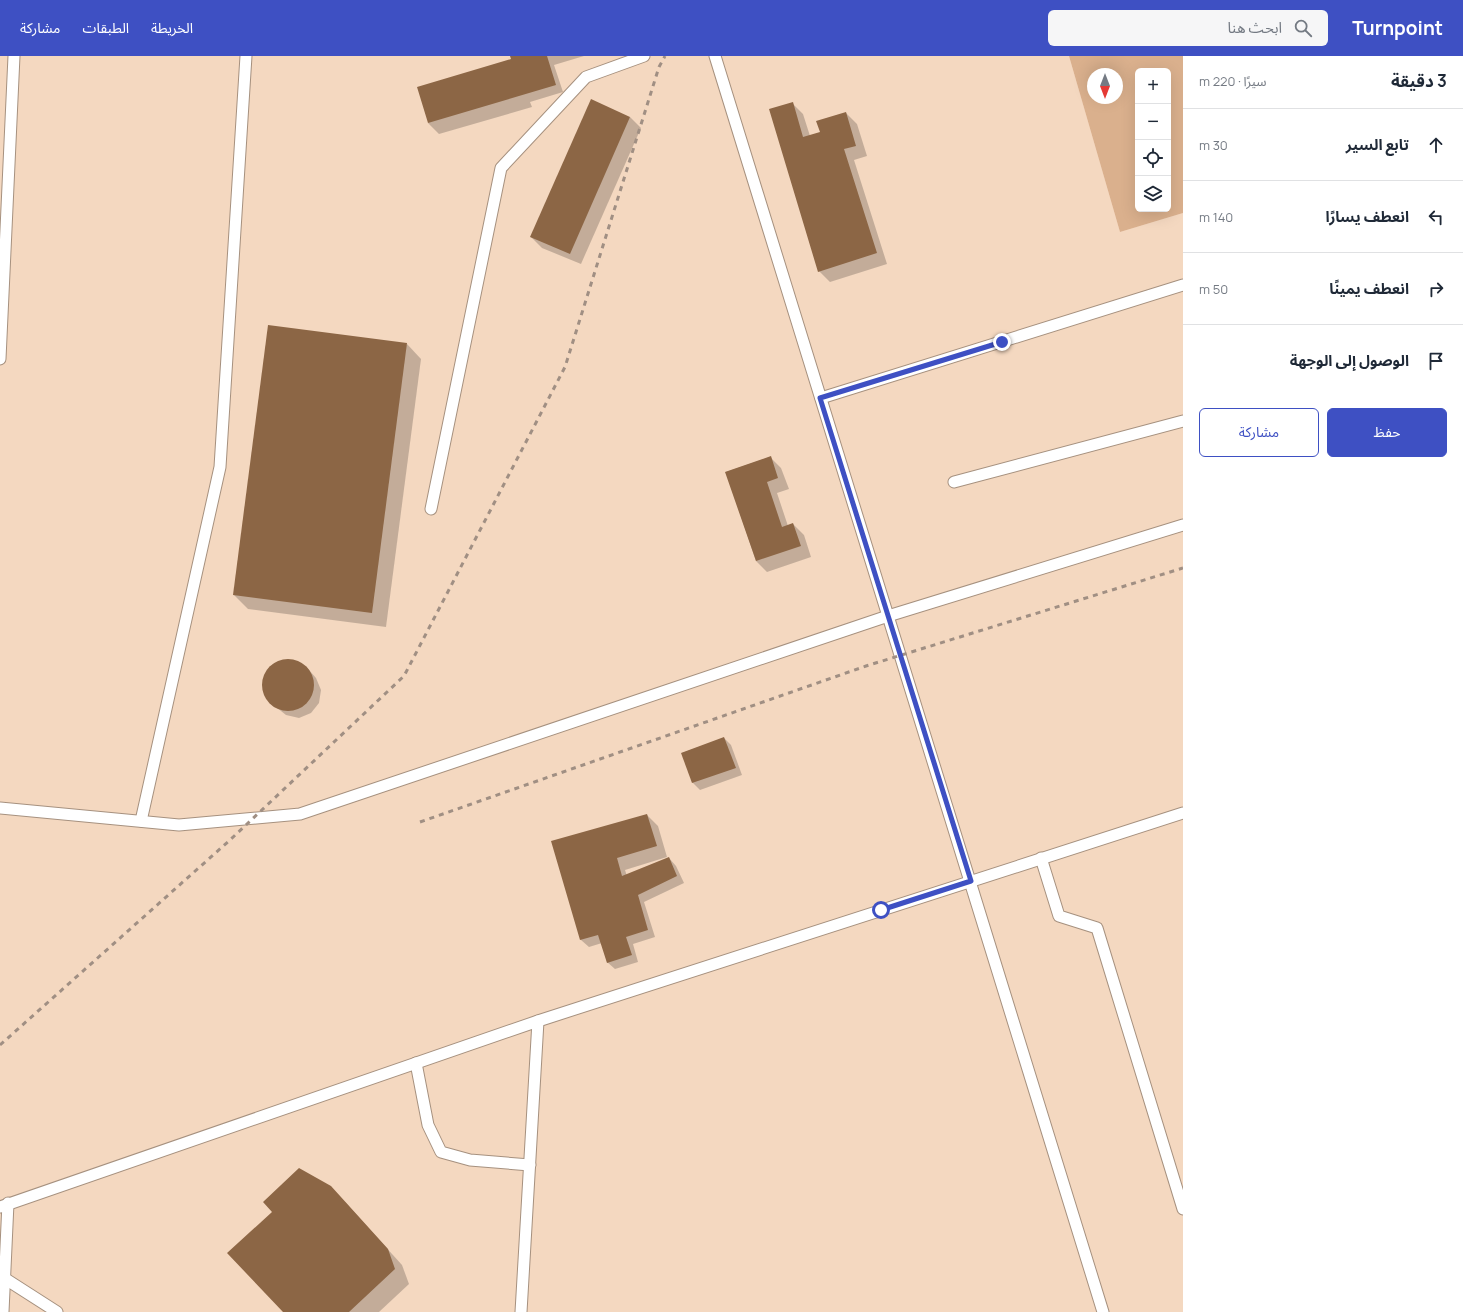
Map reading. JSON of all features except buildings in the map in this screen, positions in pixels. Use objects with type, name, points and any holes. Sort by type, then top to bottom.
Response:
[{"type":"lane","points":[[0,359],[14,56]]},
{"type":"lane","points":[[141,821],[220,467],[246,56]]},
{"type":"lane","points":[[432,509],[501,168],[586,77],[644,56]]},
{"type":"lane","points":[[715,56],[1103,1312]]},
{"type":"lane","points":[[820,398],[1183,285]]},
{"type":"lane","points":[[954,482],[1183,421]]},
{"type":"lane","points":[[0,808],[179,825],[300,814],[888,616],[1183,525]]},
{"type":"lane","points":[[3,1312],[4,1205],[538,1021],[1183,813]]},
{"type":"lane","points":[[1041,858],[1059,916],[1097,928],[1183,1210]]},
{"type":"lane","points":[[522,1312],[538,1021]]},
{"type":"lane","points":[[416,1063],[428,1125],[441,1152],[470,1160],[530,1165]]},
{"type":"lane","points":[[4,1278],[57,1312]]},
{"type":"shaded area","points":[[0,56],[1069,56],[1120,232],[1183,213],[1183,1312],[0,1312]]},
{"type":"shaded area","points":[[1069,56],[1183,56],[1183,213],[1120,232]]},
{"type":"railway","points":[[0,1045],[230,840],[404,676],[565,367],[659,67],[665,56]]},
{"type":"railway","points":[[420,822],[866,666],[1183,568]]},
{"type":"route","points":[[881,910],[971,881],[820,398],[1002,342]]}]
